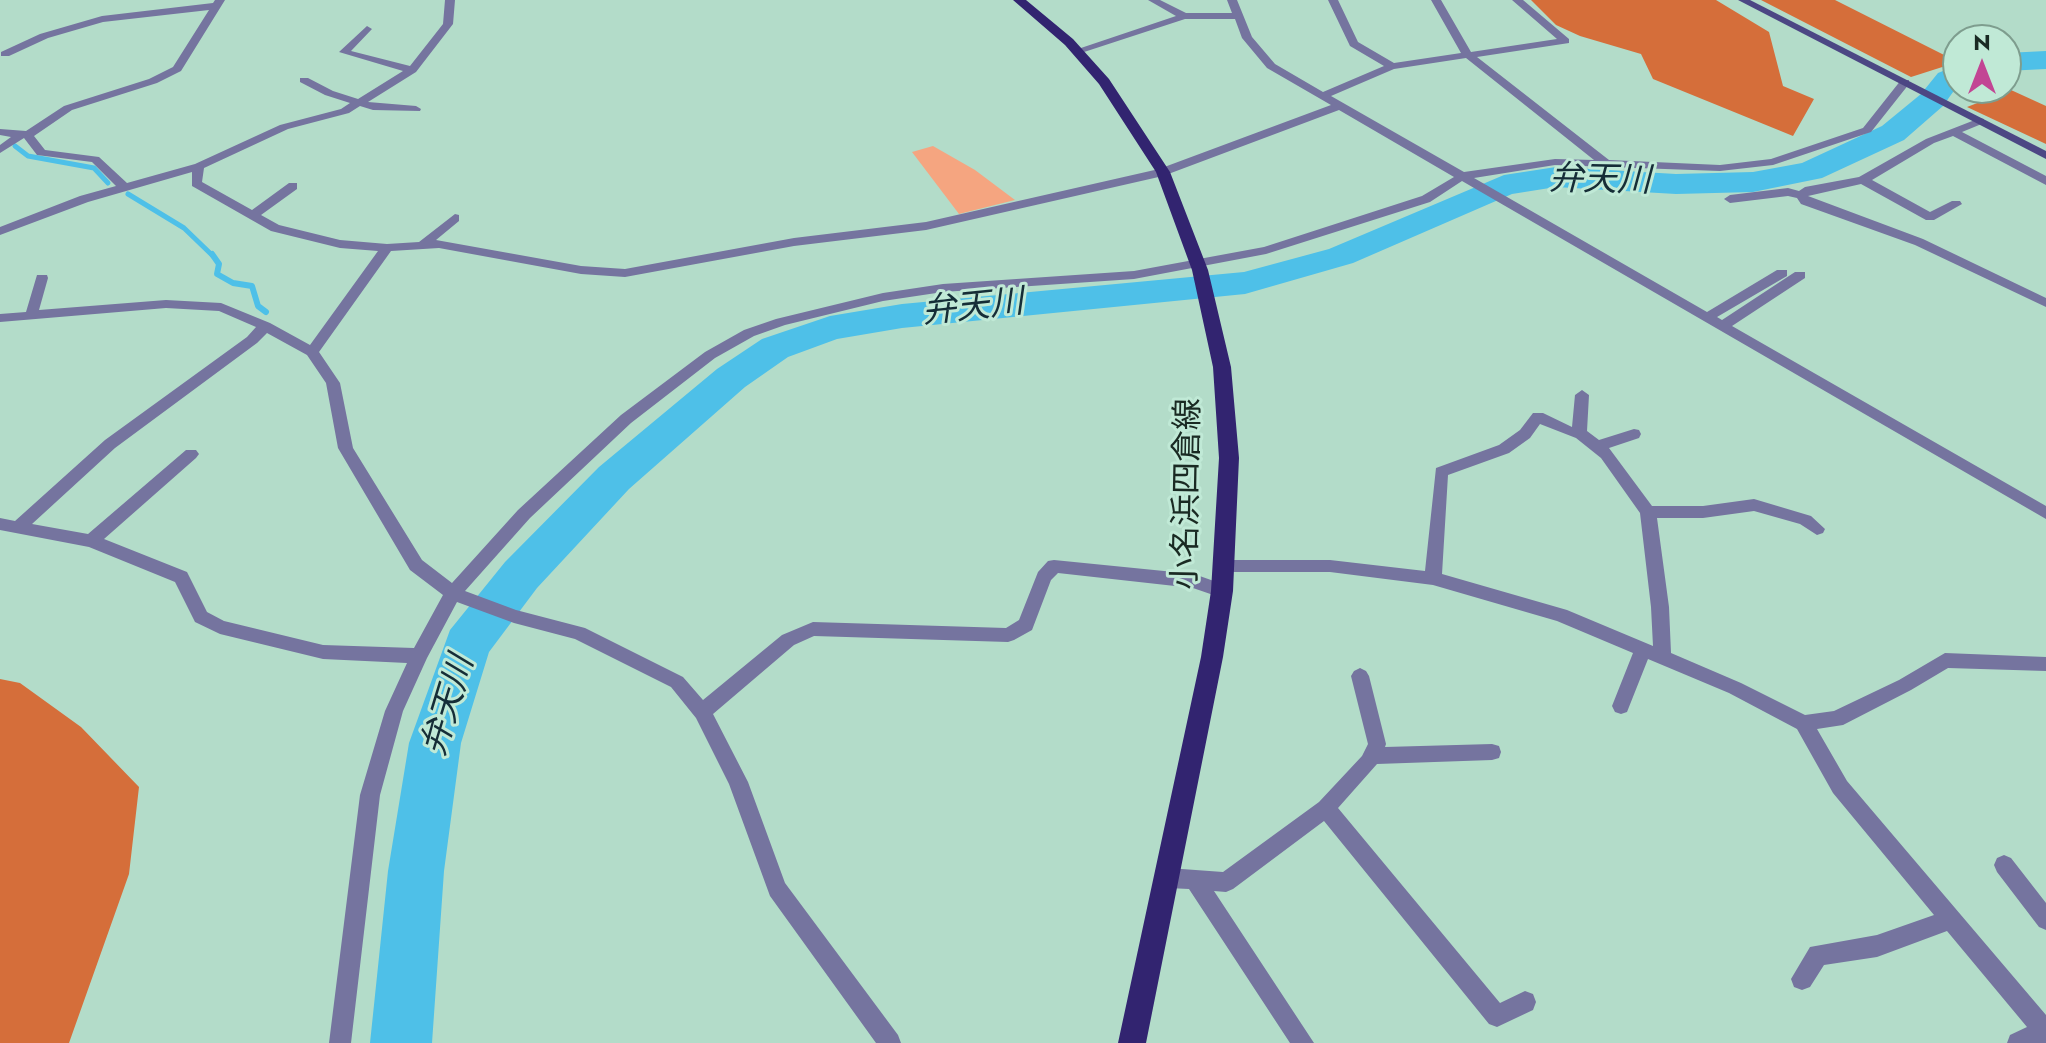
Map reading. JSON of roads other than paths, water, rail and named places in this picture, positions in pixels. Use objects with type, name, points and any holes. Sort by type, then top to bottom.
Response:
[{"type":"main road","name":"小名浜四倉線","points":[[1019,0],[1077,51],[1104,82],[1163,172],[1199,267],[1222,367],[1229,458],[1222,591],[1168,878],[1132,1043]]},
{"type":"main road","points":[[1743,0],[2046,156]]},
{"type":"street","points":[[0,231],[124,187],[199,166],[259,137],[345,111],[412,70],[448,24],[450,0]]},
{"type":"street","points":[[1153,0],[1184,16]]},
{"type":"street","points":[[1232,0],[1247,38],[1271,66],[2046,513]]},
{"type":"street","points":[[1333,0],[1354,44],[1392,66]]},
{"type":"street","points":[[1436,0],[1467,54],[1606,164]]},
{"type":"street","points":[[1325,95],[1392,66],[1565,41],[1517,0]]},
{"type":"street","points":[[5,54],[81,24],[186,5],[218,3]]},
{"type":"street","points":[[0,150],[68,108],[153,81],[177,69],[218,3]]},
{"type":"street","points":[[1077,51],[1184,16],[1237,16]]},
{"type":"street","points":[[367,29],[344,52],[412,70]]},
{"type":"street","points":[[304,80],[329,93],[361,100],[373,107],[416,109]]},
{"type":"street","points":[[340,1043],[370,795],[394,711],[419,656],[453,593],[524,514],[626,419],[710,355],[749,333],[835,307],[883,297],[943,288],[1134,275],[1199,267],[1361,222],[1426,199],[1463,176],[1555,162],[1720,168],[1787,158],[1867,130],[1905,82]]},
{"type":"street","points":[[199,166],[196,183],[275,228],[340,244],[387,248],[439,244],[581,270],[625,273],[794,242],[926,226],[1163,172],[1341,105]]},
{"type":"street","points":[[1802,196],[1805,191],[1863,180],[1952,131],[1980,121]]},
{"type":"street","points":[[1952,131],[2046,181]]},
{"type":"street","points":[[0,132],[25,134],[41,153],[95,159],[124,187]]},
{"type":"street","points":[[1863,180],[1930,217],[1956,204]]},
{"type":"street","points":[[253,215],[293,186]]},
{"type":"street","points":[[1730,199],[1788,192],[1802,196],[1805,201],[1919,242],[2046,303]]},
{"type":"street","points":[[423,245],[455,218]]},
{"type":"street","points":[[312,352],[387,248]]},
{"type":"street","points":[[1708,317],[1782,273]]},
{"type":"street","points":[[1723,325],[1800,275]]},
{"type":"street","points":[[32,313],[42,278]]},
{"type":"street","points":[[0,318],[166,304],[221,307],[265,326],[312,352],[333,383],[346,448],[416,565],[453,593],[514,616],[579,633],[677,682],[702,712],[738,782],[777,889],[890,1043]]},
{"type":"street","points":[[18,527],[110,444],[252,340],[265,326]]},
{"type":"street","points":[[1579,433],[1582,395]]},
{"type":"street","points":[[1433,578],[1441,472],[1504,449],[1525,434],[1538,417],[1572,433],[1579,433],[1598,446],[1639,496],[1648,512],[1660,607],[1662,657]]},
{"type":"street","points":[[1598,446],[1634,434]]},
{"type":"street","points":[[91,541],[191,454]]},
{"type":"street","points":[[1648,512],[1703,512],[1754,505],[1805,520],[1817,529]]},
{"type":"street","points":[[0,524],[91,541],[181,577],[201,617],[220,627],[323,652],[419,656]]},
{"type":"street","points":[[702,712],[788,640],[813,629],[1008,635],[1026,625],[1044,577],[1054,566],[1194,581],[1222,591]]},
{"type":"street","points":[[1225,566],[1330,566],[1433,578],[1561,615],[1662,657],[1804,723],[1836,719],[1905,685],[1945,660],[2046,664]]},
{"type":"street","points":[[1621,706],[1643,649]]},
{"type":"street","points":[[1168,878],[1226,882],[1326,808],[1371,756],[1377,744],[1360,676]]},
{"type":"street","points":[[1804,723],[1840,787],[2045,1031],[2018,1043]]},
{"type":"street","points":[[1371,756],[1492,752]]},
{"type":"street","points":[[1326,808],[1497,1016],[1525,1002]]},
{"type":"street","points":[[2004,865],[2046,920]]},
{"type":"street","points":[[1195,881],[1303,1043]]},
{"type":"street","points":[[1802,979],[1818,955],[1877,946],[1951,919]]},
{"type":"waterway","name":"弁天川","points":[[2022,61],[2046,60]]},
{"type":"waterway","name":"弁天川","points":[[401,1043],[416,871],[435,743],[467,644],[521,575],[614,478],[731,378],[775,348],[830,328],[902,316],[1245,283],[1341,256],[1504,185],[1556,177],[1676,184],[1753,182],[1811,171],[1893,133],[1932,100],[1942,87]]},
{"type":"waterway","points":[[15,146],[28,156],[94,168],[108,183]]},
{"type":"waterway","points":[[128,194],[184,228],[213,256]]},
{"type":"waterway","points":[[212,254],[219,264],[217,274],[233,283],[252,286],[258,306],[266,312]]}]
